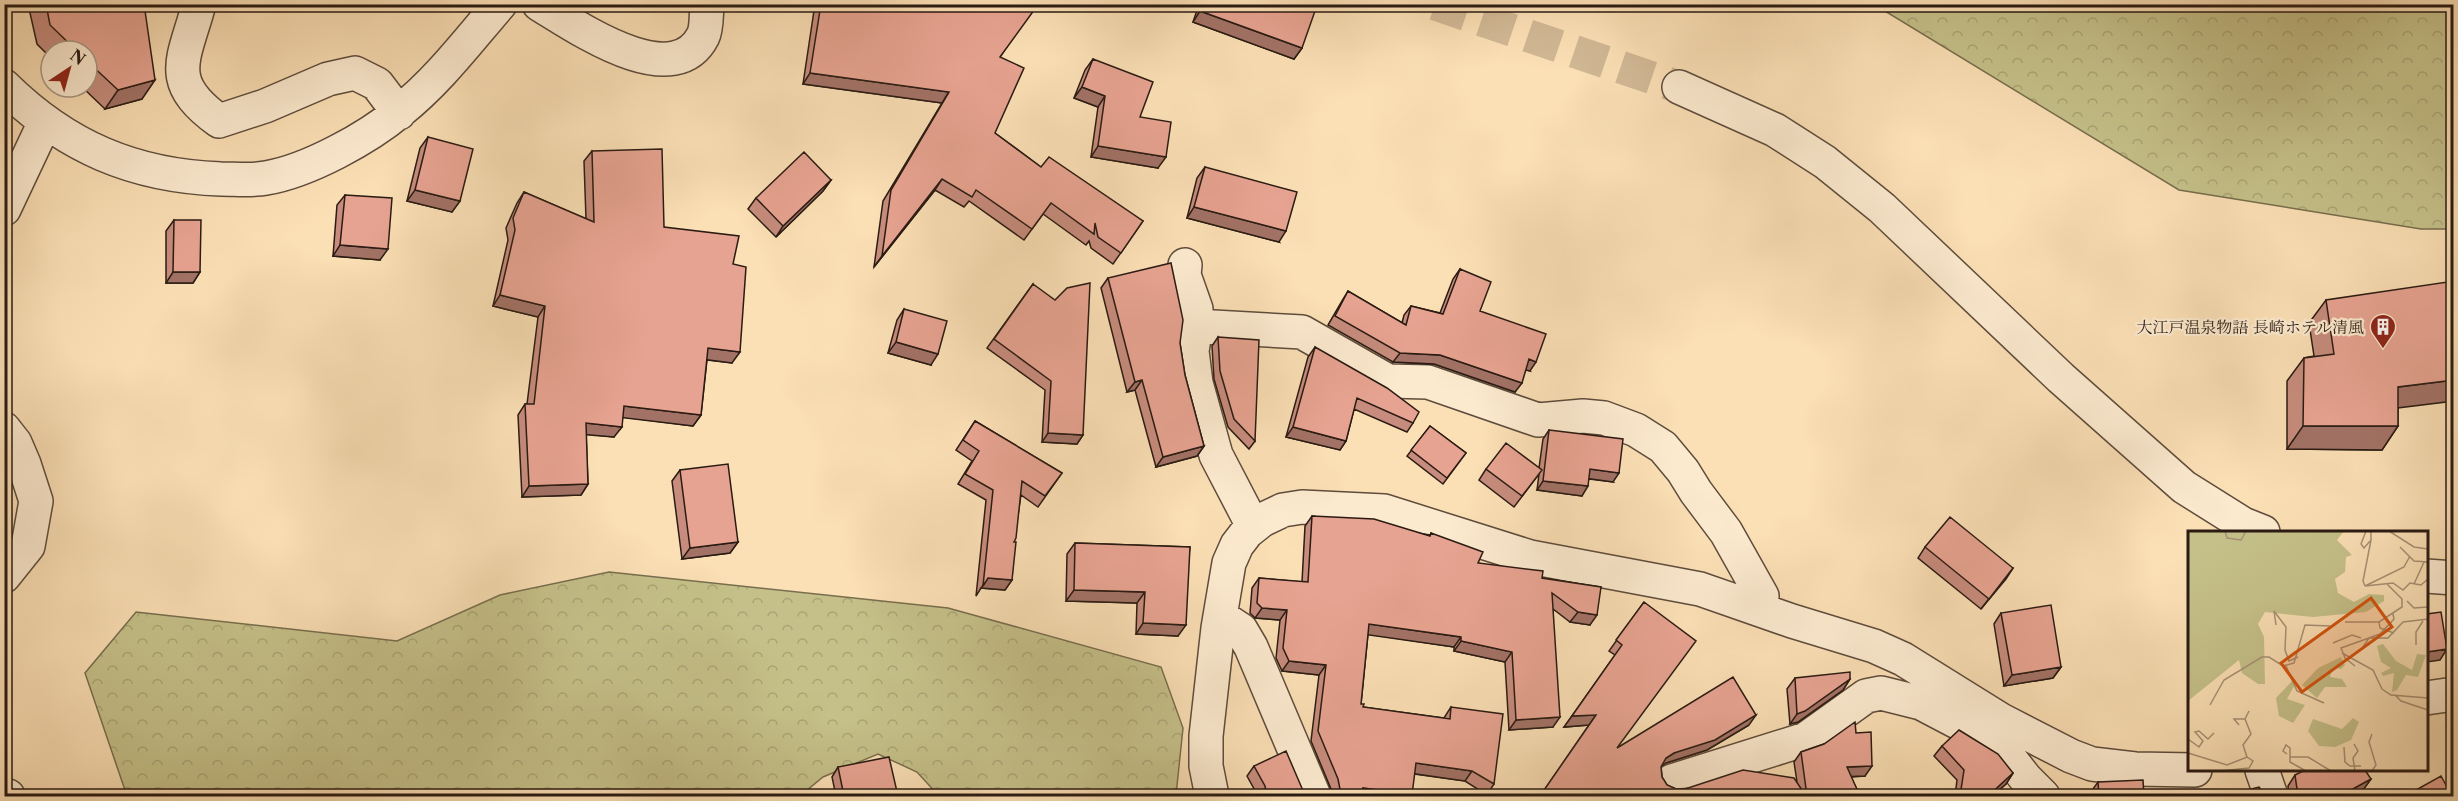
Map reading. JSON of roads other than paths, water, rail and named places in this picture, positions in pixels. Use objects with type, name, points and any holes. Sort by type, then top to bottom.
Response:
[{"type":"street","points":[[199,4],[181,67],[192,96],[204,110],[219,121],[265,106],[328,79],[355,73],[377,84],[399,112]]},
{"type":"street","points":[[4,86],[45,122],[97,152],[129,165],[194,178],[241,180],[267,178],[310,164],[365,135],[399,112],[435,79],[500,4]]},
{"type":"street","points":[[539,4],[624,51],[639,56],[663,59],[680,57],[695,47],[704,35],[707,4]]},
{"type":"street","points":[[1678,87],[1775,130],[1825,162],[1882,208],[2061,378],[2184,488],[2243,524],[2260,531]]},
{"type":"street","points":[[4,209],[45,122]]},
{"type":"street","points":[[1185,265],[1184,275],[1196,309],[1192,351],[1196,383],[1216,455],[1253,526]]},
{"type":"street","points":[[1196,326],[1302,332],[1388,381],[1428,382],[1538,420],[1583,416],[1604,418],[1636,430],[1663,447],[1726,532],[1762,596],[1759,609]]},
{"type":"street","points":[[4,429],[15,443],[36,501],[28,546],[4,576]]},
{"type":"street","points":[[1212,796],[1206,766],[1206,736],[1220,616],[1229,563],[1238,545],[1253,526],[1283,510],[1302,507],[1384,511],[1530,557],[1700,589],[1874,646],[1903,659],[1966,700],[2071,756],[2092,764],[2135,770],[2188,770]]},
{"type":"street","points":[[2428,576],[2454,578]]},
{"type":"street","points":[[1220,616],[1241,630],[1251,647],[1314,796]]},
{"type":"street","points":[[1685,777],[1806,739],[1866,696],[1881,693],[1921,703],[1982,735],[2004,751],[2043,796]]},
{"type":"street","points":[[2428,698],[2454,694]]},
{"type":"street","points":[[2262,771],[2271,796]]},
{"type":"tunnel","points":[[1435,4],[1679,87]]},
{"type":"place","name":"大江戸温泉物語 長崎ホテル清風","points":[[2383,350]]}]
